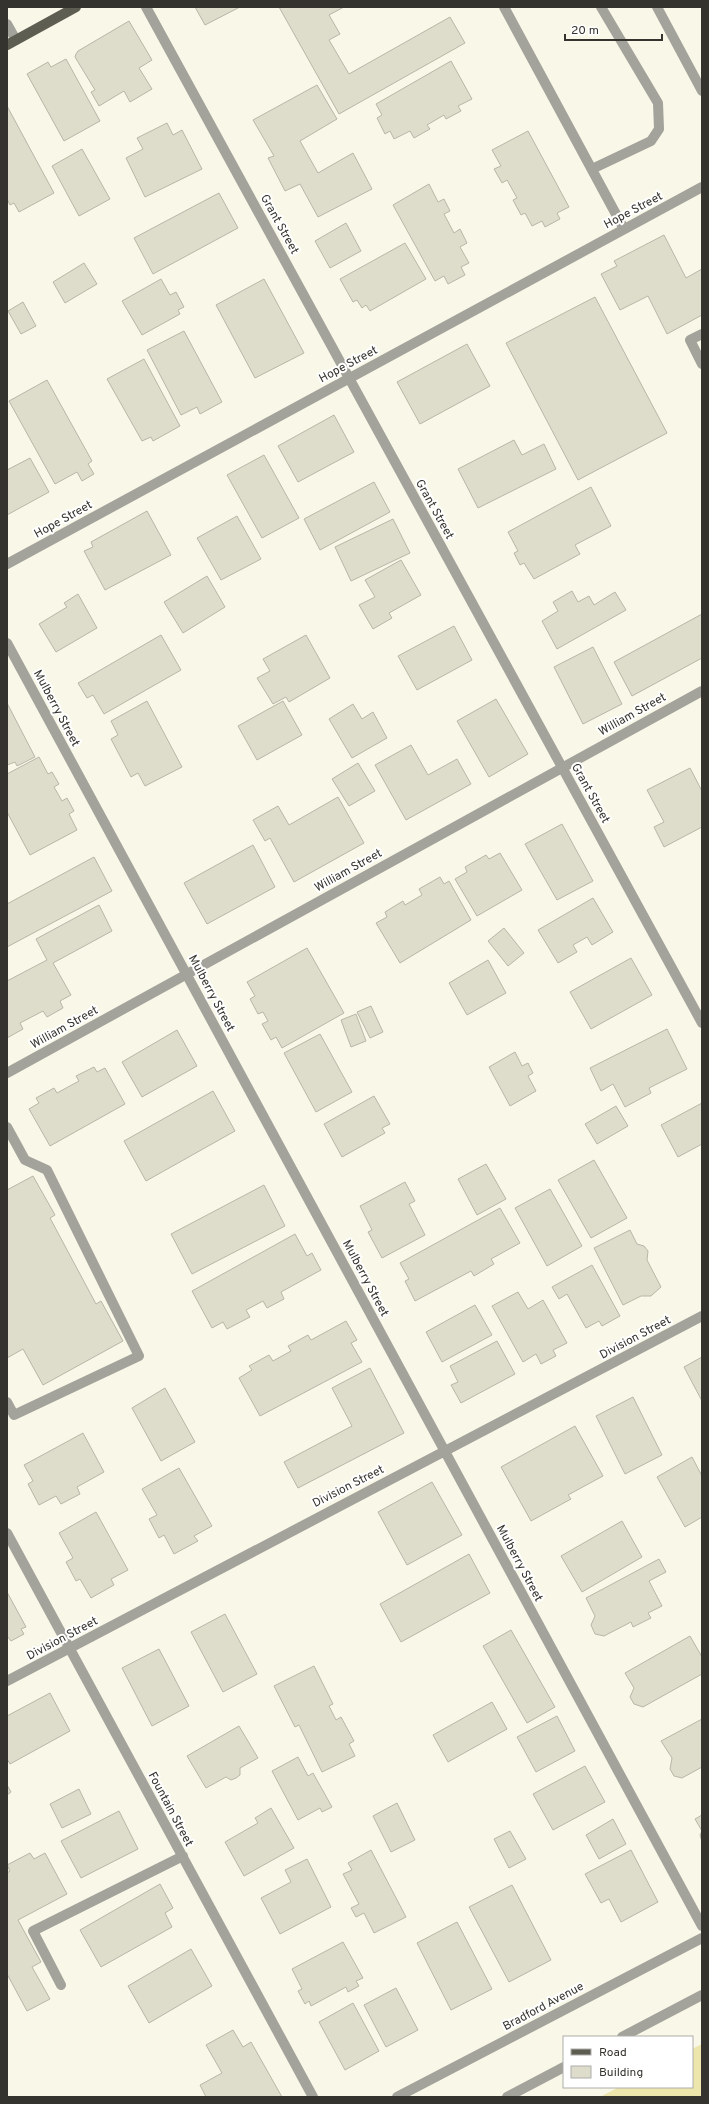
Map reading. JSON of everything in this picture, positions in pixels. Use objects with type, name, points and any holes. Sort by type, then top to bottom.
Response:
[{"type":"main road","points":[[11,42],[76,7]]},
{"type":"street","name":"Grant Street","points":[[146,7],[702,1023]]},
{"type":"street","points":[[504,7],[624,229]]},
{"type":"street","points":[[592,169],[651,141],[659,129],[658,103],[602,7]]},
{"type":"street","points":[[656,7],[702,91]]},
{"type":"street","points":[[7,24],[11,42]]},
{"type":"street","name":"Hope Street","points":[[7,564],[702,187]]},
{"type":"street","points":[[702,334],[690,340],[702,364]]},
{"type":"street","name":"Mulberry Street","points":[[7,643],[702,1926]]},
{"type":"street","name":"William Street","points":[[7,1073],[702,691]]},
{"type":"street","points":[[7,1127],[25,1160],[47,1170],[139,1356],[14,1414],[7,1402]]},
{"type":"street","name":"Division Street","points":[[7,1681],[702,1316]]},
{"type":"street","name":"Fountain Street","points":[[7,1533],[313,2097]]},
{"type":"street","points":[[61,1985],[33,1931],[182,1856]]},
{"type":"street","name":"Bradford Avenue","points":[[397,2097],[702,1938]]},
{"type":"street","points":[[624,2036],[702,1995]]},
{"type":"street","points":[[507,2097],[563,2068]]},
{"type":"shaded area","points":[[702,2044],[702,2097],[600,2097],[617,2088],[693,2088],[693,2048]]},
{"type":"building","points":[[195,7],[240,7],[205,25]]},
{"type":"building","points":[[279,7],[344,7],[329,15],[340,34],[329,40],[349,74],[450,17],[465,43],[339,114]]},
{"type":"building","points":[[129,21],[152,60],[139,68],[152,89],[130,102],[124,91],[99,106],[91,92],[95,90],[75,57],[76,54],[78,51]]},
{"type":"building","points":[[66,59],[100,121],[64,141],[27,74],[48,62],[51,67]]},
{"type":"building","points":[[451,61],[472,99],[458,106],[461,111],[446,119],[444,115],[427,125],[430,129],[414,138],[410,131],[394,139],[390,131],[385,134],[377,118],[382,115],[376,104]]},
{"type":"building","points":[[317,85],[337,119],[300,141],[318,173],[353,153],[372,189],[318,217],[300,184],[285,191],[268,158],[274,156],[253,120]]},
{"type":"building","points":[[7,106],[54,193],[19,212],[14,203],[10,205],[7,199]]},
{"type":"building","points":[[167,123],[173,135],[182,130],[202,169],[145,197],[126,158],[143,149],[137,138]]},
{"type":"building","points":[[528,131],[569,207],[557,213],[560,219],[545,227],[542,221],[532,226],[525,213],[521,215],[513,200],[517,198],[507,180],[502,183],[494,169],[501,166],[492,150]]},
{"type":"building","points":[[82,149],[110,199],[79,216],[52,166]]},
{"type":"building","points":[[429,184],[438,202],[444,199],[450,211],[444,214],[454,233],[460,229],[467,243],[460,247],[469,263],[461,267],[465,275],[448,284],[444,276],[435,281],[393,205]]},
{"type":"building","points":[[219,193],[238,228],[153,274],[134,238]]},
{"type":"building","points":[[346,223],[361,251],[330,268],[315,241]]},
{"type":"building","points":[[664,235],[686,278],[702,269],[702,315],[667,334],[648,296],[620,310],[601,274],[617,266],[614,261]]},
{"type":"building","points":[[405,243],[426,279],[370,311],[366,305],[362,308],[357,300],[353,302],[340,279]]},
{"type":"building","points":[[84,263],[97,284],[65,303],[53,282]]},
{"type":"building","points":[[161,279],[170,295],[176,292],[184,307],[178,310],[180,314],[142,335],[122,301]]},
{"type":"building","points":[[264,279],[304,353],[255,378],[216,305]]},
{"type":"building","points":[[595,297],[667,433],[578,480],[506,343]]},
{"type":"building","points":[[23,302],[36,326],[21,334],[8,311]]},
{"type":"building","points":[[184,331],[222,402],[200,414],[197,407],[181,415],[147,350]]},
{"type":"building","points":[[467,344],[490,386],[420,424],[397,382]]},
{"type":"building","points":[[144,359],[180,426],[153,441],[151,437],[142,441],[107,379]]},
{"type":"building","points":[[47,380],[92,461],[88,464],[94,474],[82,481],[77,472],[55,484],[9,401]]},
{"type":"building","points":[[334,415],[354,452],[298,482],[278,446]]},
{"type":"building","points":[[514,440],[522,455],[544,444],[556,469],[478,508],[458,469]]},
{"type":"building","points":[[264,455],[299,518],[262,538],[227,475]]},
{"type":"building","points":[[30,458],[49,492],[7,515],[7,470]]},
{"type":"building","points":[[374,482],[390,512],[320,550],[304,519]]},
{"type":"building","points":[[591,487],[611,526],[575,545],[580,554],[534,579],[524,563],[520,565],[514,553],[518,551],[508,532]]},
{"type":"building","points":[[147,511],[171,555],[105,590],[84,551],[93,547],[91,542]]},
{"type":"building","points":[[237,516],[261,559],[221,580],[197,538]]},
{"type":"building","points":[[393,519],[410,553],[351,581],[335,547]]},
{"type":"building","points":[[401,560],[421,595],[389,613],[392,618],[373,629],[359,605],[375,597],[365,580]]},
{"type":"building","points":[[207,576],[225,607],[183,633],[164,602]]},
{"type":"building","points":[[572,591],[578,602],[589,596],[594,605],[615,592],[626,610],[557,649],[542,621],[558,611],[553,602]]},
{"type":"building","points":[[78,594],[97,628],[56,652],[39,624],[67,607],[64,603]]},
{"type":"building","points":[[702,614],[702,658],[632,696],[614,662]]},
{"type":"building","points":[[454,626],[472,660],[417,690],[398,656]]},
{"type":"building","points":[[161,635],[181,670],[104,714],[93,695],[87,698],[78,683]]},
{"type":"building","points":[[306,635],[330,678],[289,702],[286,697],[273,704],[257,678],[270,671],[263,659]]},
{"type":"building","points":[[593,647],[622,704],[583,724],[554,667]]},
{"type":"building","points":[[496,699],[528,754],[489,777],[457,721]]},
{"type":"building","points":[[147,701],[182,767],[145,786],[138,773],[131,777],[111,739],[118,735],[111,721]]},
{"type":"building","points":[[283,701],[302,735],[257,760],[238,726]]},
{"type":"building","points":[[7,703],[35,757],[17,766],[15,762],[7,765]]},
{"type":"building","points":[[353,704],[362,719],[373,712],[387,738],[352,758],[329,719]]},
{"type":"building","points":[[411,745],[428,775],[457,759],[471,784],[406,820],[375,765]]},
{"type":"building","points":[[39,757],[48,774],[52,772],[59,784],[54,787],[62,801],[67,798],[74,811],[69,814],[77,830],[30,855],[7,812],[7,774]]},
{"type":"building","points":[[358,763],[375,791],[349,806],[332,779]]},
{"type":"building","points":[[690,768],[702,791],[702,827],[664,847],[654,827],[664,822],[647,790]]},
{"type":"building","points":[[338,797],[364,843],[294,882],[270,838],[265,841],[253,820],[278,806],[289,825]]},
{"type":"building","points":[[562,824],[593,881],[557,900],[525,844]]},
{"type":"building","points":[[253,845],[275,887],[207,924],[184,883]]},
{"type":"building","points":[[500,853],[522,890],[477,916],[455,879],[467,872],[465,867],[486,855],[489,859]]},
{"type":"building","points":[[94,857],[112,891],[7,947],[7,904]]},
{"type":"building","points":[[440,877],[444,884],[449,881],[471,920],[400,963],[376,923],[387,917],[385,912],[403,901],[405,905],[422,895],[419,889]]},
{"type":"building","points":[[593,898],[613,932],[592,945],[587,937],[573,945],[577,952],[558,963],[538,930]]},
{"type":"building","points":[[99,905],[112,931],[53,963],[71,995],[60,1001],[63,1008],[47,1017],[43,1011],[20,1023],[23,1029],[7,1038],[7,981],[47,960],[36,939]]},
{"type":"building","points":[[504,928],[524,953],[508,966],[488,941]]},
{"type":"building","points":[[307,948],[344,1013],[282,1048],[276,1037],[271,1040],[262,1024],[268,1021],[263,1012],[258,1014],[250,999],[255,996],[247,982]]},
{"type":"building","points":[[631,958],[652,995],[591,1029],[570,992]]},
{"type":"building","points":[[488,960],[506,993],[467,1015],[449,983]]},
{"type":"building","points":[[371,1006],[383,1032],[370,1038],[357,1012]]},
{"type":"building","points":[[356,1014],[366,1041],[351,1047],[341,1020]]},
{"type":"building","points":[[667,1029],[687,1069],[649,1088],[651,1093],[625,1107],[613,1084],[601,1091],[590,1068]]},
{"type":"building","points":[[177,1030],[197,1066],[142,1097],[122,1062]]},
{"type":"building","points":[[320,1034],[352,1092],[316,1112],[284,1053]]},
{"type":"building","points":[[515,1052],[522,1066],[528,1063],[533,1073],[528,1076],[536,1091],[510,1106],[489,1067]]},
{"type":"building","points":[[94,1067],[97,1072],[105,1068],[125,1104],[50,1146],[29,1109],[39,1103],[36,1098],[54,1088],[57,1093],[79,1081],[76,1076]]},
{"type":"building","points":[[213,1091],[235,1131],[146,1181],[124,1141]]},
{"type":"building","points":[[374,1096],[390,1124],[382,1128],[385,1133],[342,1157],[324,1124]]},
{"type":"building","points":[[702,1103],[702,1144],[678,1157],[661,1125]]},
{"type":"building","points":[[616,1106],[628,1126],[597,1144],[585,1124]]},
{"type":"building","points":[[594,1160],[627,1218],[591,1238],[558,1180]]},
{"type":"building","points":[[486,1164],[506,1199],[477,1215],[458,1179]]},
{"type":"building","points":[[33,1176],[55,1215],[50,1218],[96,1304],[101,1301],[123,1341],[43,1385],[23,1349],[7,1358],[7,1190]]},
{"type":"building","points":[[405,1182],[415,1201],[409,1204],[425,1235],[382,1258],[368,1232],[372,1230],[360,1206]]},
{"type":"building","points":[[264,1185],[285,1226],[192,1274],[171,1234]]},
{"type":"building","points":[[550,1189],[582,1246],[547,1266],[515,1208]]},
{"type":"building","points":[[500,1208],[520,1243],[491,1259],[494,1264],[474,1276],[471,1271],[415,1301],[405,1281],[409,1279],[400,1263]]},
{"type":"building","points":[[630,1230],[637,1244],[644,1246],[648,1251],[647,1260],[661,1287],[651,1296],[641,1296],[623,1305],[594,1248]]},
{"type":"building","points":[[295,1234],[307,1256],[312,1253],[321,1270],[281,1292],[284,1299],[267,1308],[263,1301],[246,1310],[250,1317],[227,1329],[223,1322],[212,1328],[192,1291]]},
{"type":"building","points":[[592,1265],[620,1316],[602,1326],[599,1321],[586,1328],[567,1294],[559,1299],[552,1287]]},
{"type":"building","points":[[518,1292],[528,1309],[543,1300],[567,1343],[553,1350],[556,1356],[541,1364],[536,1354],[523,1362],[492,1306]]},
{"type":"building","points":[[475,1305],[492,1335],[442,1362],[426,1332]]},
{"type":"building","points":[[346,1321],[357,1340],[351,1343],[362,1362],[260,1416],[239,1378],[252,1370],[249,1366],[269,1355],[273,1361],[291,1351],[288,1346],[308,1335],[311,1340]]},
{"type":"building","points":[[497,1341],[515,1374],[461,1403],[451,1385],[458,1382],[450,1366]]},
{"type":"building","points":[[702,1357],[702,1401],[684,1367]]},
{"type":"building","points":[[370,1368],[404,1433],[298,1488],[284,1462],[352,1426],[332,1388]]},
{"type":"building","points":[[165,1388],[195,1442],[161,1461],[132,1408]]},
{"type":"building","points":[[633,1397],[662,1455],[625,1474],[596,1416]]},
{"type":"building","points":[[575,1426],[603,1476],[568,1495],[571,1499],[531,1521],[501,1467]]},
{"type":"building","points":[[83,1433],[104,1472],[77,1487],[80,1494],[61,1504],[56,1496],[39,1505],[28,1484],[33,1481],[24,1465]]},
{"type":"building","points":[[692,1457],[702,1476],[702,1517],[685,1527],[657,1477]]},
{"type":"building","points":[[179,1468],[212,1526],[194,1536],[198,1541],[174,1554],[164,1535],[159,1538],[149,1519],[157,1515],[142,1489]]},
{"type":"building","points":[[432,1482],[462,1535],[407,1565],[378,1512]]},
{"type":"building","points":[[96,1512],[128,1570],[111,1579],[114,1585],[91,1598],[80,1579],[76,1581],[66,1562],[73,1558],[59,1533]]},
{"type":"building","points":[[622,1521],[642,1557],[582,1592],[561,1556]]},
{"type":"building","points":[[469,1554],[490,1593],[401,1642],[380,1604]]},
{"type":"building","points":[[659,1559],[666,1572],[649,1581],[662,1606],[648,1613],[651,1618],[633,1627],[631,1622],[604,1636],[595,1634],[591,1625],[595,1616],[586,1598]]},
{"type":"building","points":[[7,1592],[26,1627],[21,1629],[24,1634],[11,1641],[7,1636]]},
{"type":"building","points":[[225,1614],[257,1674],[223,1692],[191,1632]]},
{"type":"building","points":[[511,1630],[555,1707],[527,1723],[483,1646]]},
{"type":"building","points":[[690,1636],[702,1657],[702,1674],[643,1707],[634,1704],[630,1697],[634,1688],[625,1673]]},
{"type":"building","points":[[159,1649],[189,1706],[152,1726],[122,1668]]},
{"type":"building","points":[[314,1666],[333,1704],[329,1706],[336,1720],[341,1717],[354,1741],[349,1744],[355,1756],[322,1772],[299,1725],[295,1727],[274,1686]]},
{"type":"building","points":[[50,1693],[70,1731],[10,1764],[7,1759],[7,1716]]},
{"type":"building","points":[[492,1702],[507,1729],[448,1762],[433,1735]]},
{"type":"building","points":[[557,1716],[575,1751],[536,1772],[517,1737]]},
{"type":"building","points":[[702,1719],[702,1767],[682,1778],[674,1776],[670,1769],[672,1758],[661,1741]]},
{"type":"building","points":[[239,1726],[258,1758],[240,1768],[240,1775],[236,1778],[231,1780],[226,1777],[206,1788],[187,1756]]},
{"type":"building","points":[[298,1757],[308,1776],[313,1773],[332,1807],[322,1812],[320,1808],[298,1820],[272,1771]]},
{"type":"building","points":[[585,1766],[605,1802],[553,1830],[533,1794]]},
{"type":"building","points":[[7,1785],[11,1792],[7,1795]]},
{"type":"building","points":[[79,1789],[91,1814],[62,1828],[50,1804]]},
{"type":"building","points":[[397,1803],[415,1840],[391,1852],[373,1816]]},
{"type":"building","points":[[271,1808],[294,1848],[244,1876],[225,1842],[258,1823],[255,1818]]},
{"type":"building","points":[[119,1811],[138,1849],[81,1878],[61,1841]]},
{"type":"building","points":[[702,1815],[702,1831],[695,1819]]},
{"type":"building","points":[[613,1819],[626,1844],[599,1859],[586,1835]]},
{"type":"building","points":[[510,1831],[526,1859],[509,1868],[494,1839]]},
{"type":"building","points":[[702,1831],[702,1842],[700,1835]]},
{"type":"building","points":[[371,1850],[406,1917],[374,1933],[364,1913],[356,1917],[351,1908],[359,1904],[343,1874],[352,1870],[348,1863]]},
{"type":"building","points":[[631,1850],[658,1902],[621,1922],[609,1899],[601,1903],[585,1874]]},
{"type":"building","points":[[30,1853],[34,1859],[45,1853],[67,1894],[18,1920],[41,1962],[32,1967],[50,1999],[27,2011],[7,1974],[7,1873],[10,1871],[7,1865]]},
{"type":"building","points":[[307,1859],[331,1907],[280,1934],[261,1898],[291,1882],[285,1870]]},
{"type":"building","points":[[160,1884],[173,1908],[165,1913],[172,1927],[101,1967],[80,1930]]},
{"type":"building","points":[[512,1885],[551,1960],[509,1982],[469,1907]]},
{"type":"building","points":[[457,1922],[492,1989],[451,2010],[417,1943]]},
{"type":"building","points":[[343,1942],[363,1978],[356,1981],[359,1986],[348,1992],[346,1987],[311,2006],[309,2001],[305,2004],[298,1991],[302,1989],[292,1969]]},
{"type":"building","points":[[191,1949],[212,1986],[149,2023],[128,1986]]},
{"type":"building","points":[[396,1988],[418,2030],[386,2047],[364,2005]]},
{"type":"building","points":[[353,2003],[379,2051],[345,2070],[319,2022]]},
{"type":"building","points":[[233,2030],[243,2047],[251,2042],[282,2097],[206,2097],[200,2085],[222,2073],[206,2045]]}]
